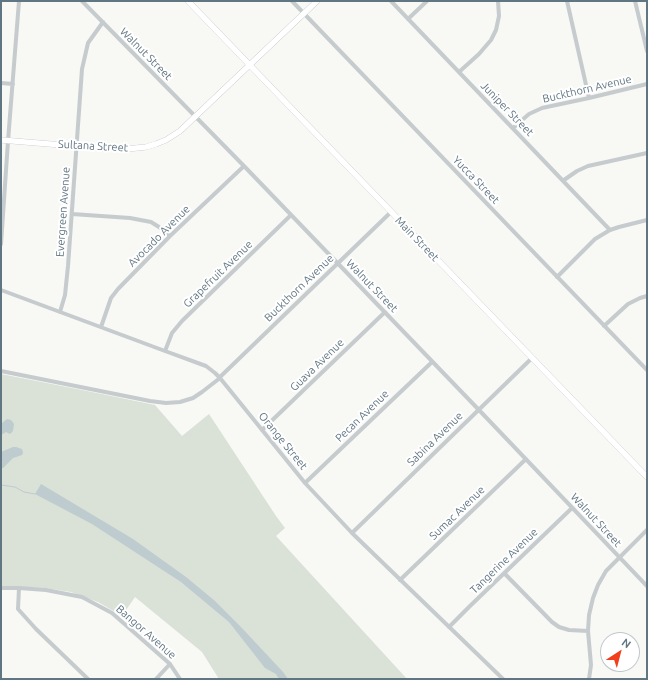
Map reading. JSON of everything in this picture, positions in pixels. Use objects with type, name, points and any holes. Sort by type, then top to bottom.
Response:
[{"type":"main road","name":"Main Street","points":[[188,1],[647,477]]},
{"type":"main road","name":"Sultana Street","points":[[1,140],[111,149],[146,147],[156,144],[180,132],[317,1]]},
{"type":"street","points":[[1,244],[19,1]]},
{"type":"street","name":"Walnut Street","points":[[82,1],[244,166],[647,586]]},
{"type":"street","name":"Yucca Street","points":[[292,1],[647,370]]},
{"type":"street","name":"Juniper Street","points":[[391,1],[564,180],[610,230]]},
{"type":"street","points":[[408,19],[427,1]]},
{"type":"street","points":[[459,72],[479,54],[491,40],[496,30],[499,16],[498,1]]},
{"type":"street","points":[[567,1],[589,98]]},
{"type":"street","points":[[635,1],[647,51]]},
{"type":"street","name":"Evergreen Avenue","points":[[60,312],[65,295],[68,266],[82,69],[88,43],[103,22]]},
{"type":"street","points":[[1,83],[13,84]]},
{"type":"street","name":"Buckthorn Avenue","points":[[513,128],[528,114],[542,108],[647,84]]},
{"type":"street","points":[[564,180],[577,171],[588,166],[647,153]]},
{"type":"street","name":"Avocado Avenue","points":[[100,327],[111,298],[118,289],[170,236],[244,166]]},
{"type":"street","name":"Buckthorn Avenue","points":[[1,371],[150,401],[166,403],[180,402],[193,398],[220,378],[391,212]]},
{"type":"street","points":[[72,214],[130,218],[151,222],[170,236]]},
{"type":"street","name":"Grapefruit Avenue","points":[[165,351],[172,333],[182,321],[291,215]]},
{"type":"street","points":[[557,277],[595,240],[610,230],[619,226],[647,220]]},
{"type":"street","name":"Orange Street","points":[[1,290],[206,366],[220,378],[305,483],[352,533],[503,679]]},
{"type":"street","points":[[604,326],[628,304],[647,296]]},
{"type":"street","name":"Guava Avenue","points":[[262,430],[385,312]]},
{"type":"street","name":"Sabina Avenue","points":[[352,533],[532,358]]},
{"type":"street","name":"Pecan Avenue","points":[[305,483],[432,362]]},
{"type":"street","name":"Sumac Avenue","points":[[400,580],[526,459]]},
{"type":"street","name":"Tangerine Avenue","points":[[449,627],[572,508]]},
{"type":"street","points":[[589,679],[590,665],[588,631],[592,598],[606,571],[647,530]]},
{"type":"street","points":[[504,574],[552,622],[559,627],[569,630],[588,631]]},
{"type":"street","name":"Bangor Avenue","points":[[1,588],[46,590],[82,597],[112,613],[170,664],[180,679]]},
{"type":"street","points":[[19,588],[18,609],[36,629],[88,679]]},
{"type":"street","points":[[156,679],[170,664]]},
{"type":"shaded area","points":[[1,374],[155,405],[182,436],[209,414],[285,528],[276,536],[407,679],[219,679],[202,652],[135,597],[122,616],[98,602],[71,592],[45,588],[1,586]]},
{"type":"shaded area","points":[[7,419],[11,420],[14,424],[13,431],[10,434],[6,432],[1,435],[1,424]]},
{"type":"shaded area","points":[[13,447],[22,449],[22,455],[13,458],[2,468],[1,452]]},
{"type":"shaded area","points":[[41,484],[133,539],[186,577],[215,601],[240,626],[288,679],[279,679],[276,674],[265,668],[229,622],[181,582],[92,524],[35,494]]},
{"type":"waterway","points":[[1,485],[15,487],[24,492],[35,494]]}]
